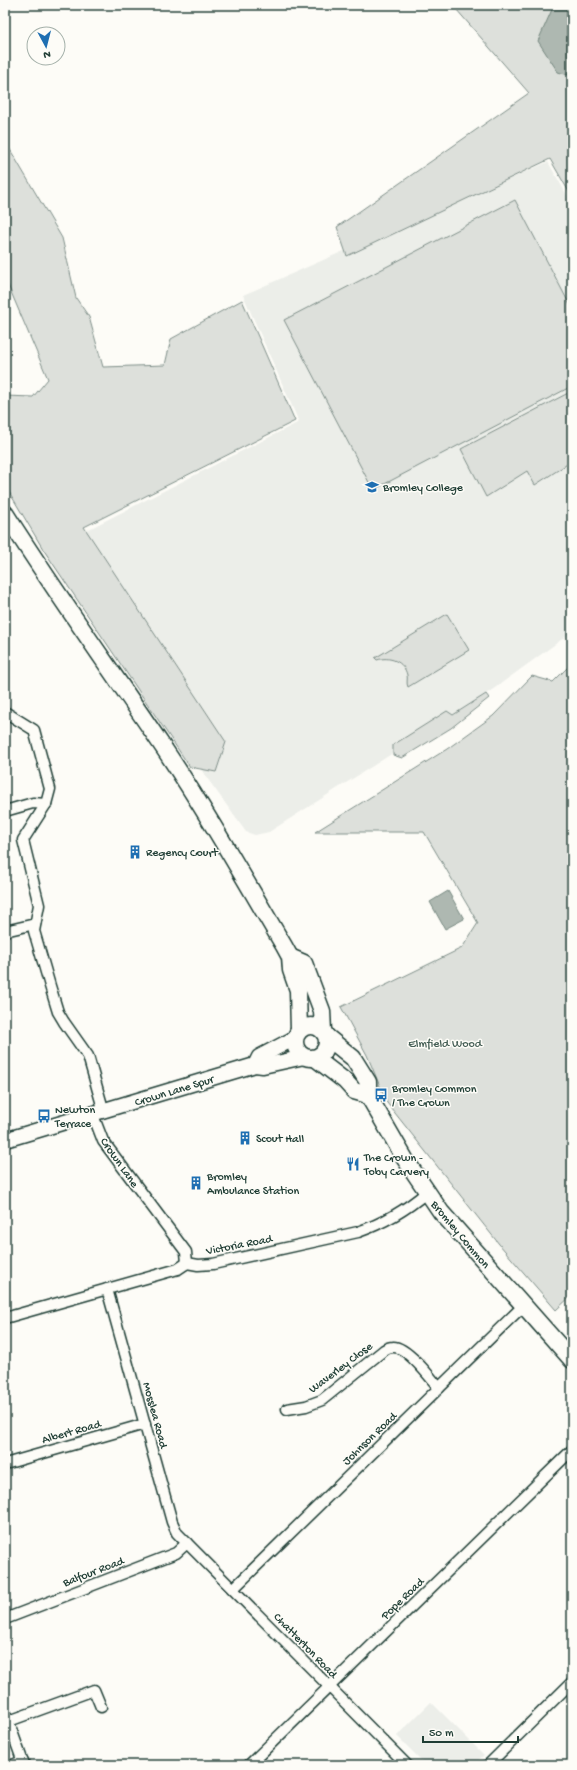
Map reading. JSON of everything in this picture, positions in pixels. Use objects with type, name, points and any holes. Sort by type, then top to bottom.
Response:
[{"type":"main road","points":[[5,514],[63,602],[162,745],[236,864],[290,957],[291,970],[298,990],[297,1049],[345,1081],[354,1091],[368,1095]]},
{"type":"main road","points":[[290,957],[304,964],[322,1011],[327,1046],[325,1051],[310,1057]]},
{"type":"main road","points":[[297,1034],[312,1026],[325,1034]]},
{"type":"main road","name":"Bromley Common","points":[[325,1034],[353,1058],[368,1082],[368,1095],[405,1159],[427,1192],[464,1240],[572,1360]]},
{"type":"street","points":[[5,712],[34,730],[50,789],[46,804],[22,840],[40,905],[35,924],[5,932]]},
{"type":"street","points":[[5,811],[34,803],[46,804]]},
{"type":"street","name":"Crown Lane","points":[[35,924],[34,931],[58,1012],[88,1056],[103,1141],[182,1247],[187,1256],[187,1263]]},
{"type":"street","name":"Crown Lane Spur","points":[[255,1065],[259,1057],[297,1034]]},
{"type":"street","name":"Crown Lane Spur","points":[[99,1113],[255,1065],[263,1066],[310,1057]]},
{"type":"street","points":[[5,1140],[99,1113]]},
{"type":"street","name":"Victoria Road","points":[[187,1263],[198,1265],[213,1264],[358,1232],[385,1221],[427,1192]]},
{"type":"street","points":[[5,1318],[178,1270],[187,1263]]},
{"type":"street","name":"Mosslea Road","points":[[107,1289],[172,1522],[177,1533],[187,1543]]},
{"type":"street","name":"Johnson Road","points":[[233,1589],[523,1306]]},
{"type":"street","name":"Waverley Close","points":[[287,1409],[306,1406],[322,1400],[384,1350],[391,1347],[399,1348],[408,1354],[439,1388]]},
{"type":"street","name":"Albert Road","points":[[5,1464],[145,1424]]},
{"type":"street","name":"Pope Road","points":[[249,1765],[572,1450]]},
{"type":"street","name":"Chatterton Road","points":[[187,1543],[407,1765]]},
{"type":"street","name":"Balfour Road","points":[[5,1619],[176,1553],[187,1543]]},
{"type":"street","points":[[488,1765],[572,1682]]},
{"type":"street","points":[[12,1765],[24,1763],[7,1716],[94,1690],[101,1708]]},
{"type":"shaded area","points":[[554,5],[572,5],[572,76],[558,72],[538,41]]},
{"type":"shaded area","name":"Bromley College","points":[[548,162],[572,204],[572,632],[492,690],[269,832],[255,835],[246,832],[44,552],[299,422],[243,295]]},
{"type":"shaded area","points":[[448,891],[464,919],[445,929],[430,902]]},
{"type":"shaded area","points":[[431,1702],[484,1755],[473,1765],[426,1765],[397,1736]]},
{"type":"green space","points":[[463,5],[572,5],[572,197],[550,159],[347,256],[337,227],[529,93],[456,9]]},
{"type":"green space","points":[[5,141],[62,238],[76,298],[89,317],[103,367],[165,365],[171,339],[242,300],[295,421],[84,527],[226,742],[216,772],[190,767],[43,549],[5,485],[5,396],[33,397],[48,379],[5,278]]},
{"type":"green space","points":[[515,200],[572,309],[572,386],[373,490],[284,320]]},
{"type":"green space","points":[[572,391],[572,461],[535,485],[527,471],[486,497],[461,449]]},
{"type":"green space","points":[[447,614],[469,650],[408,687],[407,676],[403,666],[391,659],[377,660],[375,658]]},
{"type":"green space","name":"Elmfield Wood","points":[[572,663],[572,1295],[556,1310],[499,1244],[387,1103],[367,1055],[341,1007],[462,948],[478,923],[424,832],[315,832],[447,749],[493,716],[532,676],[553,682]]},
{"type":"green space","points":[[486,694],[489,698],[451,728],[402,758],[393,755],[393,745],[447,711],[453,715]]},
{"type":"place","name":"Bromley College","points":[[372,487]]},
{"type":"place","name":"Regency Court","points":[[135,852]]},
{"type":"place","name":"Bromley Common / The Crown","points":[[381,1095]]},
{"type":"place","name":"Newton Terrace","points":[[44,1116]]},
{"type":"place","name":"Scout Hall","points":[[245,1138]]},
{"type":"place","name":"The Crown - Toby Carvery","points":[[353,1164]]},
{"type":"place","name":"Bromley Ambulance Station","points":[[196,1183]]}]
